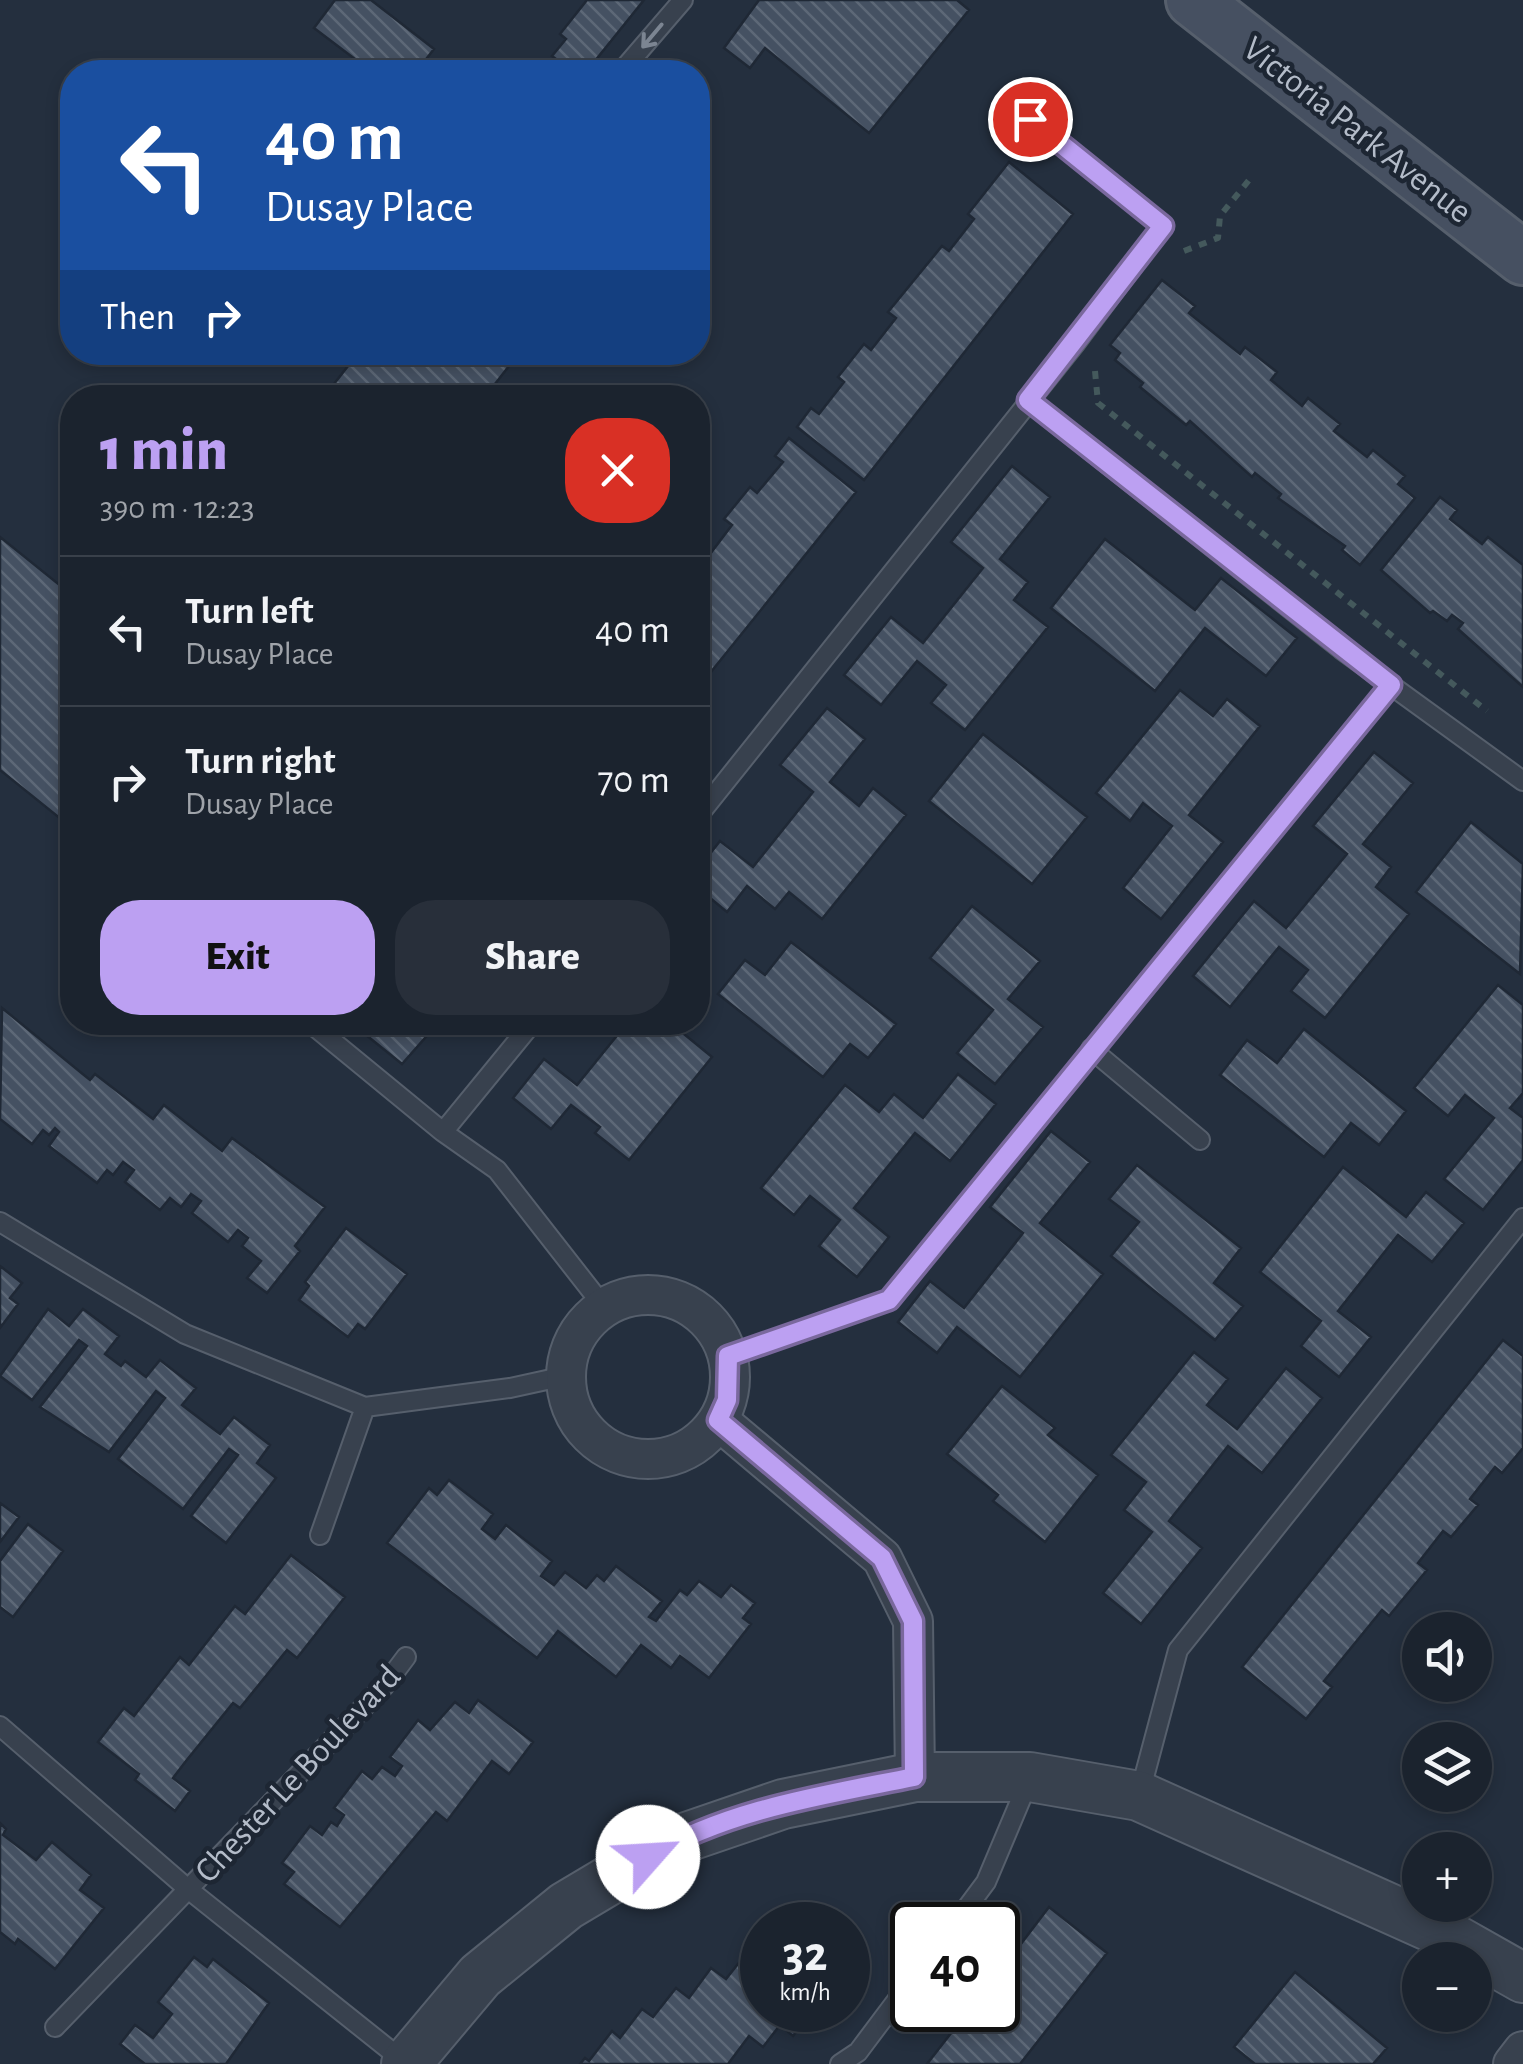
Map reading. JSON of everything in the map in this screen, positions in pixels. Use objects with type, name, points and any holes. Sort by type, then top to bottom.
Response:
[{"type":"main road","name":"Victoria Park Avenue","points":[[1193,0],[1523,258]]},
{"type":"street","points":[[653,1295],[678,1301],[700,1314],[717,1332],[728,1356],[729,1390],[718,1420],[700,1441],[677,1454],[650,1460],[624,1456],[600,1445],[580,1426],[568,1402],[565,1376],[570,1349],[584,1325],[604,1307],[628,1297],[653,1295]]},
{"type":"street","points":[[718,1420],[882,1558],[913,1621],[914,1777]]},
{"type":"street","name":"Chester Le Boulevard","points":[[406,2064],[480,1976],[566,1906],[675,1840],[784,1804],[914,1777],[1030,1777],[1139,1796],[1440,1932],[1523,1978]]},
{"type":"street","points":[[1513,2064],[1523,2052]]},
{"type":"lane","points":[[631,60],[683,0]]},
{"type":"lane","points":[[710,801],[1163,226],[1030,119]]},
{"type":"lane","points":[[1028,400],[1391,685],[1523,781]]},
{"type":"lane","points":[[728,1356],[889,1300],[1391,685]]},
{"type":"lane","points":[[325,1035],[443,1132],[497,1170],[604,1307]]},
{"type":"lane","points":[[443,1132],[521,1035]]},
{"type":"lane","points":[[1091,1049],[1200,1140]]},
{"type":"lane","points":[[1139,1796],[1178,1650],[1523,1218]]},
{"type":"lane","points":[[0,1222],[185,1334],[364,1407],[510,1388],[565,1376]]},
{"type":"lane","points":[[320,1535],[364,1407]]},
{"type":"lane","name":"Chester Le Boulevard","points":[[188,1889],[406,1656]]},
{"type":"lane","name":"Chester Le Boulevard","points":[[0,1726],[188,1889],[406,2064]]},
{"type":"lane","points":[[971,1902],[986,1882],[1030,1777]]},
{"type":"lane","points":[[55,2027],[188,1889]]},
{"type":"lane","points":[[840,2064],[858,2052],[890,2009]]},
{"type":"path","points":[[1174,263],[1185,250],[1218,238],[1220,216],[1253,175]]},
{"type":"path","points":[[1094,360],[1098,403],[1493,716]]},
{"type":"building","points":[[335,0],[371,0],[434,49],[425,60],[356,60],[314,28]]},
{"type":"building","points":[[587,0],[644,0],[596,60],[557,60],[552,56],[566,39],[560,34]]},
{"type":"building","points":[[759,0],[957,0],[969,10],[869,133],[765,48],[750,68],[724,48]]},
{"type":"building","points":[[1009,162],[1073,214],[864,480],[797,427],[811,408],[819,414],[844,382],[838,377],[864,344],[871,350],[896,318],[888,312],[942,246],[949,251],[974,219],[968,214]]},
{"type":"building","points":[[1162,280],[1195,306],[1189,313],[1240,354],[1245,347],[1277,372],[1271,380],[1302,406],[1308,398],[1340,424],[1334,431],[1367,457],[1373,450],[1405,476],[1398,484],[1415,498],[1360,565],[1342,550],[1345,546],[1278,498],[1281,494],[1255,473],[1252,477],[1190,421],[1186,425],[1140,387],[1143,383],[1115,360],[1120,353],[1110,345]]},
{"type":"building","points":[[349,365],[510,365],[494,385],[333,385]]},
{"type":"building","points":[[789,438],[856,492],[710,673],[710,554],[732,525],[724,519],[750,487],[757,493],[783,462],[775,456]]},
{"type":"building","points":[[1012,466],[1050,497],[1000,559],[1028,582],[1014,600],[1048,627],[965,730],[931,703],[946,685],[917,661],[881,705],[844,675],[891,617],[923,643],[983,568],[951,542]]},
{"type":"building","points":[[1440,497],[1457,510],[1450,519],[1482,544],[1488,537],[1523,565],[1523,687],[1458,629],[1463,623],[1452,615],[1447,621],[1433,611],[1430,613],[1381,570]]},
{"type":"building","points":[[0,537],[60,585],[60,818],[0,770]]},
{"type":"building","points":[[1105,539],[1195,610],[1221,578],[1297,638],[1266,676],[1205,628],[1155,691],[1051,608]]},
{"type":"building","points":[[1180,690],[1213,716],[1227,699],[1260,726],[1189,815],[1223,842],[1161,919],[1123,888],[1172,826],[1143,803],[1130,821],[1096,793]]},
{"type":"building","points":[[827,708],[865,739],[830,782],[859,806],[873,788],[906,815],[822,919],[789,892],[775,909],[747,886],[727,912],[710,898],[710,854],[720,841],[753,867],[813,792],[780,765]]},
{"type":"building","points":[[983,734],[1087,817],[1032,884],[929,801]]},
{"type":"building","points":[[1374,752],[1413,783],[1363,844],[1391,867],[1376,887],[1409,914],[1325,1018],[1291,991],[1308,970],[1279,947],[1230,1007],[1193,976],[1254,901],[1286,928],[1347,854],[1313,826]]},
{"type":"building","points":[[1471,822],[1523,864],[1520,974],[1416,892]]},
{"type":"building","points":[[972,906],[1040,961],[1008,999],[1043,1027],[995,1084],[957,1053],[993,1010],[930,958]]},
{"type":"building","points":[[791,942],[896,1024],[868,1058],[850,1044],[823,1077],[718,994],[745,960],[765,975]]},
{"type":"building","points":[[1498,985],[1523,1005],[1523,1093],[1510,1108],[1523,1118],[1523,1160],[1483,1210],[1444,1179],[1494,1118],[1465,1095],[1448,1116],[1414,1088]]},
{"type":"building","points":[[2,1008],[90,1080],[95,1074],[153,1119],[164,1105],[222,1151],[232,1138],[325,1207],[295,1246],[300,1251],[267,1293],[247,1278],[261,1261],[242,1246],[248,1238],[238,1230],[228,1242],[192,1213],[201,1201],[191,1194],[181,1207],[170,1198],[160,1210],[125,1182],[134,1170],[123,1162],[113,1175],[107,1170],[97,1183],[49,1146],[59,1132],[55,1128],[49,1135],[43,1130],[32,1144],[0,1119]]},
{"type":"building","points":[[1304,1029],[1406,1111],[1379,1145],[1351,1123],[1324,1157],[1220,1075],[1247,1040],[1277,1063]]},
{"type":"building","points":[[366,1035],[428,1035],[402,1064]]},
{"type":"building","points":[[617,1035],[685,1035],[712,1057],[629,1160],[595,1133],[600,1127],[571,1105],[551,1129],[513,1098],[544,1059],[577,1085]]},
{"type":"building","points":[[958,1074],[996,1104],[950,1161],[915,1133],[854,1208],[889,1237],[857,1277],[819,1246],[840,1220],[810,1196],[794,1215],[761,1188],[845,1085],[879,1112],[894,1094],[923,1118]]},
{"type":"building","points":[[1051,1131],[1090,1162],[1040,1223],[1103,1274],[1020,1377],[957,1327],[937,1353],[898,1322],[930,1281],[964,1308],[1023,1233],[990,1207]]},
{"type":"building","points":[[1137,1165],[1241,1248],[1214,1283],[1243,1306],[1215,1340],[1111,1256],[1139,1222],[1109,1199]]},
{"type":"building","points":[[1343,1167],[1406,1217],[1426,1192],[1464,1223],[1432,1262],[1398,1235],[1338,1311],[1371,1337],[1339,1377],[1301,1346],[1321,1321],[1260,1272]]},
{"type":"building","points":[[346,1228],[407,1274],[365,1329],[358,1324],[348,1337],[299,1300],[309,1286],[305,1282]]},
{"type":"building","points":[[0,1266],[22,1283],[10,1298],[18,1304],[0,1328]]},
{"type":"building","points":[[48,1309],[69,1326],[83,1309],[119,1336],[105,1354],[121,1366],[125,1361],[146,1377],[160,1360],[196,1388],[182,1405],[220,1434],[234,1417],[270,1445],[257,1463],[276,1478],[226,1543],[191,1516],[238,1455],[229,1449],[183,1509],[118,1459],[165,1398],[156,1391],[109,1452],[40,1407],[87,1346],[79,1340],[32,1400],[0,1376]]},
{"type":"building","points":[[1503,1340],[1523,1356],[1523,1448],[1502,1473],[1495,1467],[1470,1499],[1478,1505],[1451,1537],[1443,1531],[1418,1563],[1427,1570],[1389,1616],[1382,1610],[1324,1681],[1332,1687],[1306,1719],[1242,1667]]},
{"type":"building","points":[[1194,1352],[1228,1379],[1207,1405],[1237,1429],[1286,1368],[1322,1398],[1262,1473],[1228,1446],[1169,1521],[1202,1548],[1141,1624],[1103,1593],[1152,1532],[1124,1510],[1146,1482],[1111,1455]]},
{"type":"building","points":[[1002,1386],[1055,1428],[1048,1435],[1098,1475],[1045,1542],[993,1501],[998,1495],[947,1454]]},
{"type":"building","points":[[449,1480],[493,1514],[482,1529],[495,1539],[506,1525],[552,1561],[541,1576],[554,1585],[565,1572],[586,1588],[597,1575],[604,1581],[616,1566],[662,1601],[649,1617],[656,1621],[680,1590],[687,1595],[699,1581],[721,1597],[731,1585],[755,1603],[743,1618],[751,1624],[709,1678],[680,1656],[671,1668],[641,1645],[616,1677],[558,1631],[537,1658],[387,1543],[429,1488],[437,1495]]},
{"type":"building","points":[[0,1503],[19,1517],[0,1542]]},
{"type":"building","points":[[28,1524],[63,1551],[13,1617],[0,1607],[0,1561]]},
{"type":"building","points":[[291,1555],[345,1597],[297,1658],[287,1650],[240,1708],[233,1703],[186,1761],[173,1778],[190,1791],[175,1811],[135,1780],[139,1774],[98,1742],[124,1708],[134,1716],[180,1657],[189,1665],[235,1606],[245,1614]]},
{"type":"building","points":[[478,1700],[533,1742],[509,1774],[492,1761],[447,1821],[436,1812],[340,1927],[284,1884],[294,1872],[282,1863],[310,1826],[322,1835],[331,1822],[337,1826],[344,1815],[334,1808],[362,1771],[372,1779],[382,1767],[395,1776],[402,1766],[390,1757],[418,1720],[430,1730],[455,1702],[469,1713]]},
{"type":"building","points":[[0,1823],[6,1829],[3,1835],[36,1860],[52,1842],[91,1875],[80,1890],[104,1908],[55,1969],[18,1939],[15,1944],[0,1932]]},
{"type":"building","points":[[1049,1907],[1107,1953],[1020,2064],[927,2064],[952,2032],[1020,2032],[1020,1945]]},
{"type":"building","points":[[194,1957],[207,1967],[213,1959],[269,2003],[226,2064],[145,2064],[120,2044],[135,2025],[153,2038],[172,2014],[158,2002]]},
{"type":"building","points":[[740,1961],[740,2032],[775,2032],[763,2047],[749,2036],[728,2064],[580,2064],[585,2058],[589,2061],[612,2031],[620,2038],[642,2009],[653,2017],[676,1988],[689,1998],[711,1968],[726,1979]]},
{"type":"building","points":[[1295,1972],[1387,2048],[1373,2064],[1255,2064],[1234,2047]]},
{"type":"route","points":[[648,1857],[675,1840],[784,1804],[914,1777],[913,1621],[882,1558],[718,1420],[727,1400],[728,1356],[889,1300],[1391,685],[1028,400],[1163,226],[1030,119]]}]
